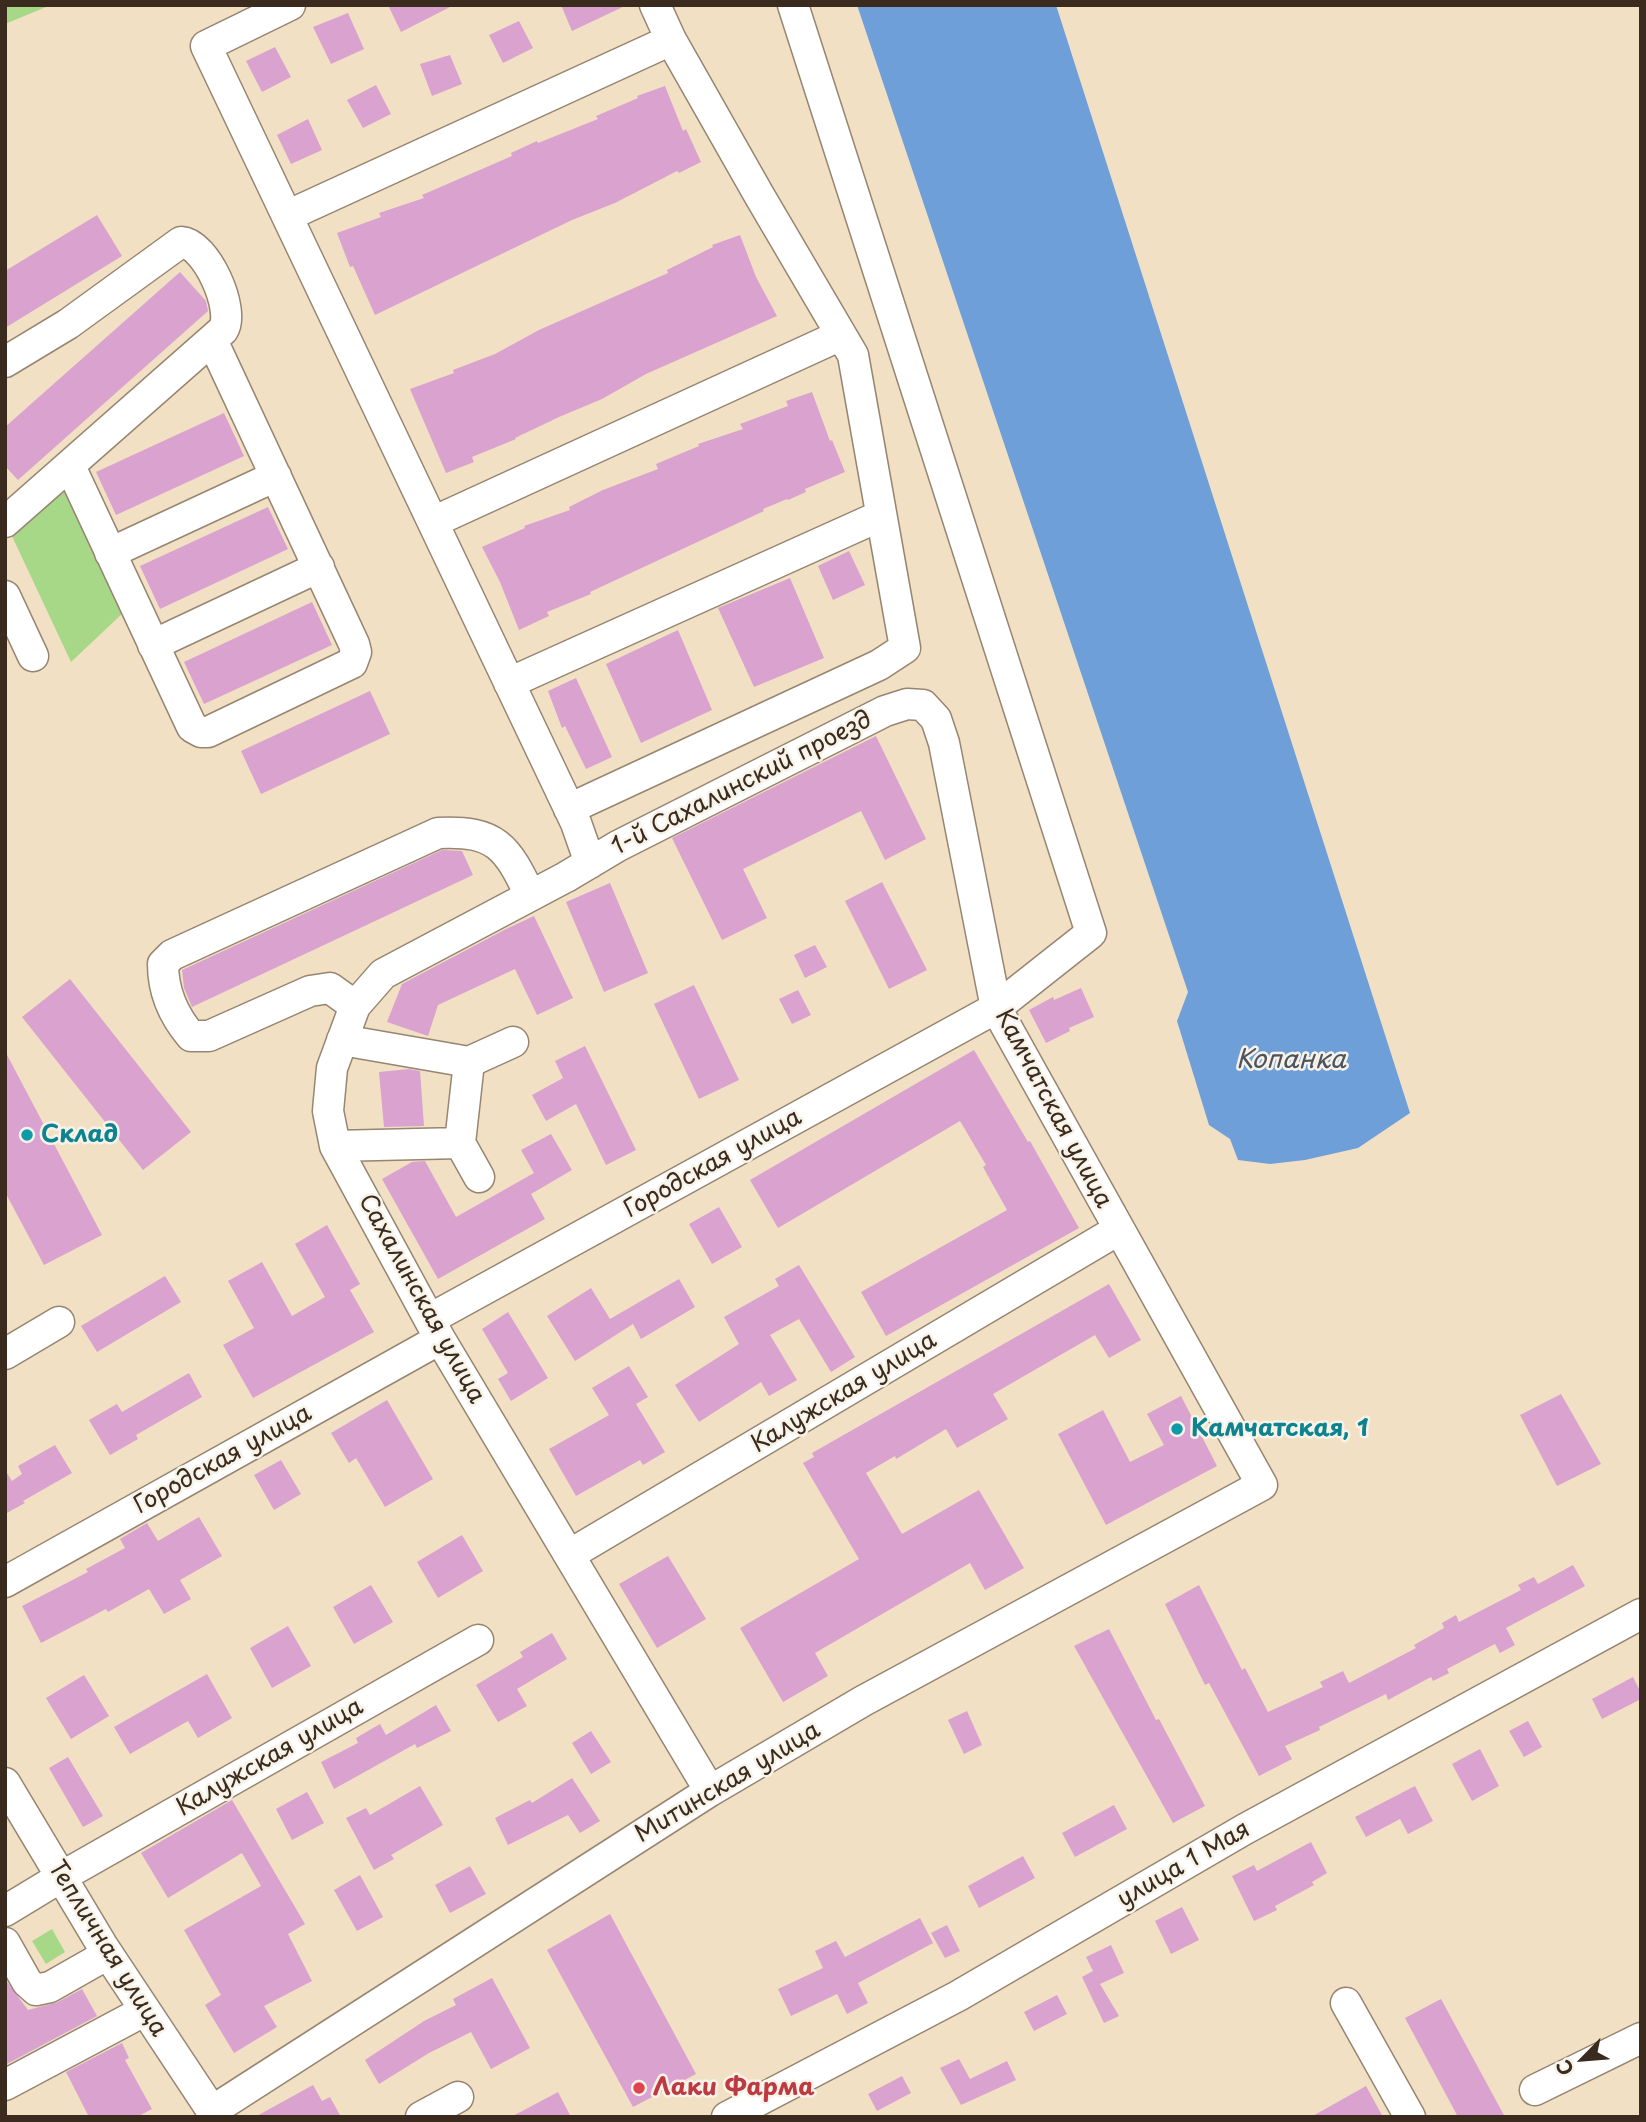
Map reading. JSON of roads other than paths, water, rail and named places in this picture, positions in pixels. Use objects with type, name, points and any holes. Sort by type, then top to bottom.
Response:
[{"type":"street","points":[[290,5],[206,46],[569,809],[578,870]]},
{"type":"street","points":[[569,809],[879,665],[905,648],[853,355],[671,40],[655,5]]},
{"type":"street","name":"Городская улица","points":[[5,1582],[435,1329],[996,1008],[1091,933],[793,5]]},
{"type":"street","points":[[287,216],[671,40]]},
{"type":"street","points":[[5,362],[68,324],[181,242],[188,242],[193,246],[217,277],[227,325],[5,523]]},
{"type":"street","points":[[433,522],[841,335]]},
{"type":"street","points":[[70,466],[192,727],[208,732],[347,667],[355,658],[354,644],[212,340]]},
{"type":"street","points":[[110,553],[276,476]]},
{"type":"street","points":[[509,683],[880,516]]},
{"type":"street","points":[[153,645],[319,568]]},
{"type":"street","points":[[5,596],[33,656]]},
{"type":"street","name":"1-й Сахалинский проезд","points":[[578,870],[618,846],[884,711],[907,704],[923,705]]},
{"type":"street","name":"Камчатская улица","points":[[923,705],[936,719],[944,743],[996,1008],[1262,1485]]},
{"type":"street","points":[[355,1006],[330,988],[310,991],[209,1036],[191,1036],[180,1022],[163,984],[163,964],[172,955],[438,833],[459,832],[481,836],[499,846],[513,860],[530,895]]},
{"type":"street","name":"Сахалинская улица","points":[[578,870],[383,974],[355,1006],[332,1068],[328,1111],[335,1146],[435,1329],[710,1791]]},
{"type":"street","points":[[342,1040],[469,1062],[513,1042]]},
{"type":"street","points":[[469,1062],[460,1143],[479,1177]]},
{"type":"street","points":[[335,1146],[460,1143]]},
{"type":"street","name":"Калужская улица","points":[[569,1555],[1118,1230]]},
{"type":"street","points":[[5,1354],[59,1322]]},
{"type":"street","name":"Митинская улица","points":[[214,2114],[710,1791],[863,1701],[1262,1485]]},
{"type":"street","name":"улица 1 Мая","points":[[727,2117],[958,1996],[1245,1829],[1641,1614]]},
{"type":"street","name":"Калужская улица","points":[[5,1911],[478,1640]]},
{"type":"street","name":"Тепличная улица","points":[[5,1783],[108,1954],[214,2114]]},
{"type":"street","points":[[5,1944],[27,1982],[36,1990],[50,1987],[108,1954]]},
{"type":"street","points":[[1346,2003],[1410,2117]]},
{"type":"street","points":[[5,2085],[144,2011]]},
{"type":"street","points":[[1535,2090],[1641,2038]]},
{"type":"street","points":[[421,2117],[458,2097]]},
{"type":"water","name":"Копанка","points":[[857,5],[1056,5],[1410,1113],[1358,1148],[1305,1160],[1270,1164],[1238,1160],[1230,1139],[1209,1125],[1177,1021],[1188,992]]},
{"type":"place","name":"Склад","points":[[27,1135]]},
{"type":"place","name":"Камчатская, 1","points":[[1177,1429]]},
{"type":"place","name":"Лаки Фарма","points":[[639,2088]]}]
